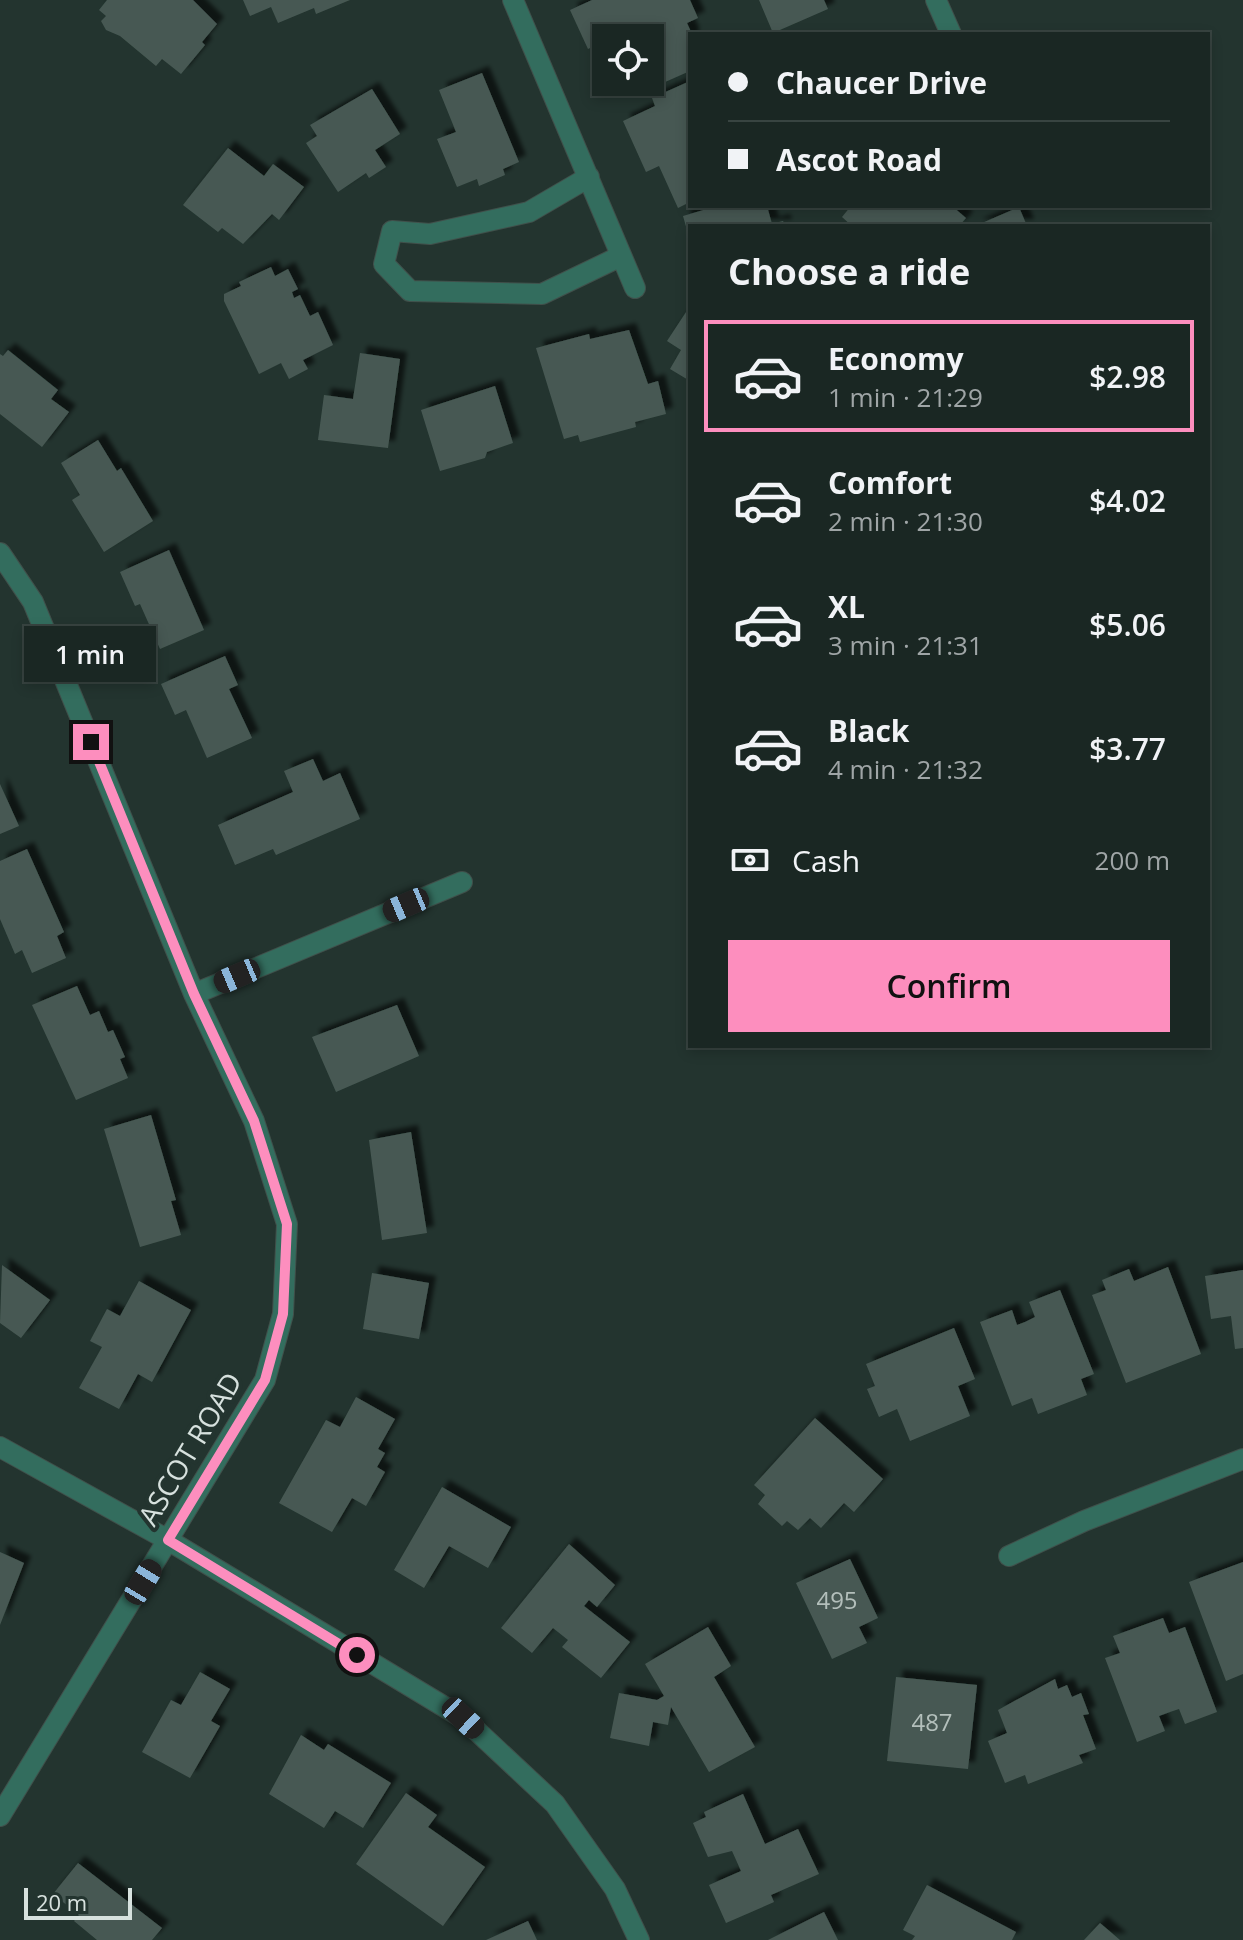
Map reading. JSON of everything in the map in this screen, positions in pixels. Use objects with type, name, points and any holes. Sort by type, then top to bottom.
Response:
[{"type":"street","points":[[513,0],[635,288]]},
{"type":"street","points":[[936,0],[950,32]]},
{"type":"street","points":[[589,177],[529,212],[430,234],[392,231],[384,264],[410,291],[542,294],[621,256]]},
{"type":"street","name":"ASCOT ROAD","points":[[0,553],[33,602],[194,994],[254,1121],[287,1224],[283,1314],[265,1380],[0,1816]]},
{"type":"street","points":[[194,994],[462,882]]},
{"type":"street","points":[[0,1447],[168,1540],[463,1718],[555,1804],[615,1889],[639,1940]]},
{"type":"street","points":[[1009,1556],[1084,1521],[1243,1459]]},
{"type":"building","points":[[107,0],[193,0],[217,24],[202,42],[205,45],[181,74],[162,59],[156,66],[120,36],[106,30],[101,21],[106,16],[99,10]]},
{"type":"building","points":[[243,0],[350,0],[316,14],[314,8],[278,23],[271,7],[250,16]]},
{"type":"building","points":[[592,0],[690,0],[698,18],[687,23],[691,32],[688,32],[688,72],[664,82],[664,24],[592,24],[592,47],[588,49],[570,10]]},
{"type":"building","points":[[759,0],[824,0],[828,9],[773,32]]},
{"type":"building","points":[[482,73],[519,162],[503,169],[505,175],[479,186],[477,179],[457,187],[437,139],[456,132],[439,90]]},
{"type":"building","points":[[688,82],[688,203],[678,208],[659,166],[646,172],[623,121],[655,106],[652,98],[664,96],[664,93]]},
{"type":"building","points":[[372,89],[400,134],[375,150],[386,167],[369,178],[366,173],[338,192],[306,143],[317,136],[310,125]]},
{"type":"building","points":[[228,148],[264,176],[273,164],[304,187],[279,220],[272,214],[243,244],[222,228],[218,232],[183,205]]},
{"type":"building","points":[[710,208],[768,208],[772,224],[688,224],[688,234],[683,216]]},
{"type":"building","points":[[849,208],[954,208],[966,218],[961,224],[850,224],[842,217]]},
{"type":"building","points":[[1019,208],[1026,224],[980,224]]},
{"type":"building","points":[[271,267],[275,276],[288,269],[298,289],[292,292],[294,298],[300,295],[310,316],[318,312],[333,345],[303,360],[308,369],[289,379],[281,363],[259,374],[224,301],[224,294],[241,286],[239,282]]},
{"type":"building","points":[[688,309],[688,380],[670,369],[681,350],[667,341]]},
{"type":"building","points":[[629,330],[648,384],[658,381],[666,414],[635,422],[636,427],[580,442],[578,435],[564,439],[536,348],[589,334],[590,339]]},
{"type":"building","points":[[8,350],[58,390],[51,399],[69,412],[42,447],[0,414],[0,354],[3,356]]},
{"type":"building","points":[[360,353],[400,359],[388,448],[318,440],[324,395],[353,399]]},
{"type":"building","points":[[495,386],[513,443],[487,452],[485,458],[440,471],[421,410]]},
{"type":"building","points":[[98,440],[117,471],[121,468],[153,521],[104,552],[72,500],[80,495],[61,463]]},
{"type":"building","points":[[169,550],[204,630],[160,649],[140,604],[135,606],[120,572]]},
{"type":"building","points":[[225,656],[238,685],[229,689],[252,738],[207,758],[186,710],[175,715],[161,684]]},
{"type":"building","points":[[313,759],[323,781],[340,773],[360,819],[276,855],[273,849],[235,865],[218,825],[293,792],[284,771]]},
{"type":"building","points":[[0,784],[19,826],[0,834]]},
{"type":"building","points":[[27,849],[64,932],[57,936],[66,958],[32,973],[22,950],[15,954],[0,919],[0,861]]},
{"type":"building","points":[[77,986],[90,1015],[99,1011],[108,1032],[113,1030],[125,1057],[120,1059],[128,1078],[76,1100],[32,1005]]},
{"type":"building","points":[[397,1005],[419,1056],[336,1092],[312,1037]]},
{"type":"building","points":[[151,1115],[176,1200],[171,1201],[181,1235],[140,1247],[104,1129]]},
{"type":"building","points":[[411,1132],[427,1233],[382,1240],[369,1140]]},
{"type":"building","points":[[2,1265],[50,1300],[21,1338],[0,1323]]},
{"type":"building","points":[[1168,1267],[1201,1354],[1126,1383],[1092,1295],[1106,1290],[1102,1280],[1129,1269],[1134,1281]]},
{"type":"building","points":[[1243,1270],[1243,1348],[1235,1349],[1231,1316],[1211,1319],[1205,1276]]},
{"type":"building","points":[[372,1273],[429,1283],[419,1339],[363,1329]]},
{"type":"building","points":[[139,1281],[191,1310],[152,1382],[138,1374],[119,1409],[79,1388],[102,1347],[90,1341],[107,1309],[120,1316]]},
{"type":"building","points":[[1060,1290],[1094,1374],[1081,1379],[1087,1395],[1038,1414],[1032,1398],[1012,1406],[980,1322],[1012,1310],[1017,1325],[1025,1322],[1035,1317],[1029,1302]]},
{"type":"building","points":[[954,1328],[975,1379],[958,1386],[970,1416],[910,1441],[897,1409],[879,1417],[867,1389],[875,1386],[866,1364]]},
{"type":"building","points":[[356,1397],[395,1419],[378,1449],[385,1453],[377,1467],[385,1472],[366,1506],[352,1498],[332,1532],[279,1503],[326,1420],[340,1427]]},
{"type":"building","points":[[815,1418],[883,1479],[854,1512],[844,1503],[821,1528],[810,1518],[798,1530],[787,1521],[782,1526],[758,1504],[765,1495],[754,1485]]},
{"type":"building","points":[[442,1487],[511,1527],[488,1568],[449,1546],[424,1588],[394,1570]]},
{"type":"building","points":[[569,1544],[615,1585],[597,1607],[589,1600],[584,1606],[630,1642],[601,1678],[562,1647],[568,1640],[553,1628],[532,1653],[501,1628]]},
{"type":"building","points":[[0,1552],[24,1563],[0,1625]]},
{"type":"building","points":[[850,1559],[878,1618],[859,1627],[867,1643],[832,1659],[796,1583]]},
{"type":"building","points":[[1243,1562],[1243,1674],[1226,1681],[1189,1582]]},
{"type":"building","points":[[1163,1618],[1169,1633],[1185,1627],[1217,1712],[1185,1724],[1179,1709],[1159,1716],[1165,1731],[1137,1742],[1105,1658],[1120,1653],[1113,1636]]},
{"type":"building","points":[[708,1627],[731,1666],[714,1677],[755,1747],[709,1772],[671,1707],[668,1725],[653,1722],[649,1746],[610,1738],[619,1693],[657,1700],[664,1696],[645,1664]]},
{"type":"building","points":[[200,1672],[230,1689],[211,1721],[220,1726],[190,1778],[142,1752],[171,1700],[181,1705]]},
{"type":"building","points":[[896,1677],[977,1685],[968,1769],[887,1761]]},
{"type":"building","points":[[1055,1679],[1058,1689],[1067,1685],[1072,1697],[1081,1693],[1089,1714],[1083,1715],[1096,1749],[1079,1755],[1083,1763],[1028,1784],[1025,1775],[1005,1783],[988,1741],[1007,1733],[998,1710]]},
{"type":"building","points":[[301,1735],[324,1750],[328,1744],[391,1783],[363,1828],[335,1811],[324,1828],[269,1794]]},
{"type":"building","points":[[406,1793],[437,1815],[428,1827],[485,1867],[443,1926],[356,1864]]},
{"type":"building","points":[[743,1794],[765,1844],[798,1829],[819,1874],[771,1895],[774,1902],[726,1923],[709,1885],[741,1871],[732,1851],[708,1857],[693,1823],[706,1817],[704,1812]]},
{"type":"building","points":[[78,1863],[162,1928],[152,1940],[97,1940],[74,1921],[79,1915],[53,1894]]},
{"type":"building","points":[[927,1885],[1016,1932],[1012,1940],[912,1940],[915,1936],[903,1930]]},
{"type":"building","points":[[824,1912],[838,1940],[768,1940]]},
{"type":"building","points":[[528,1921],[537,1940],[486,1940]]},
{"type":"building","points":[[1100,1923],[1120,1940],[1084,1940]]},
{"type":"route","points":[[91,742],[194,994],[254,1121],[287,1224],[283,1314],[265,1380],[168,1540],[357,1655]]}]
